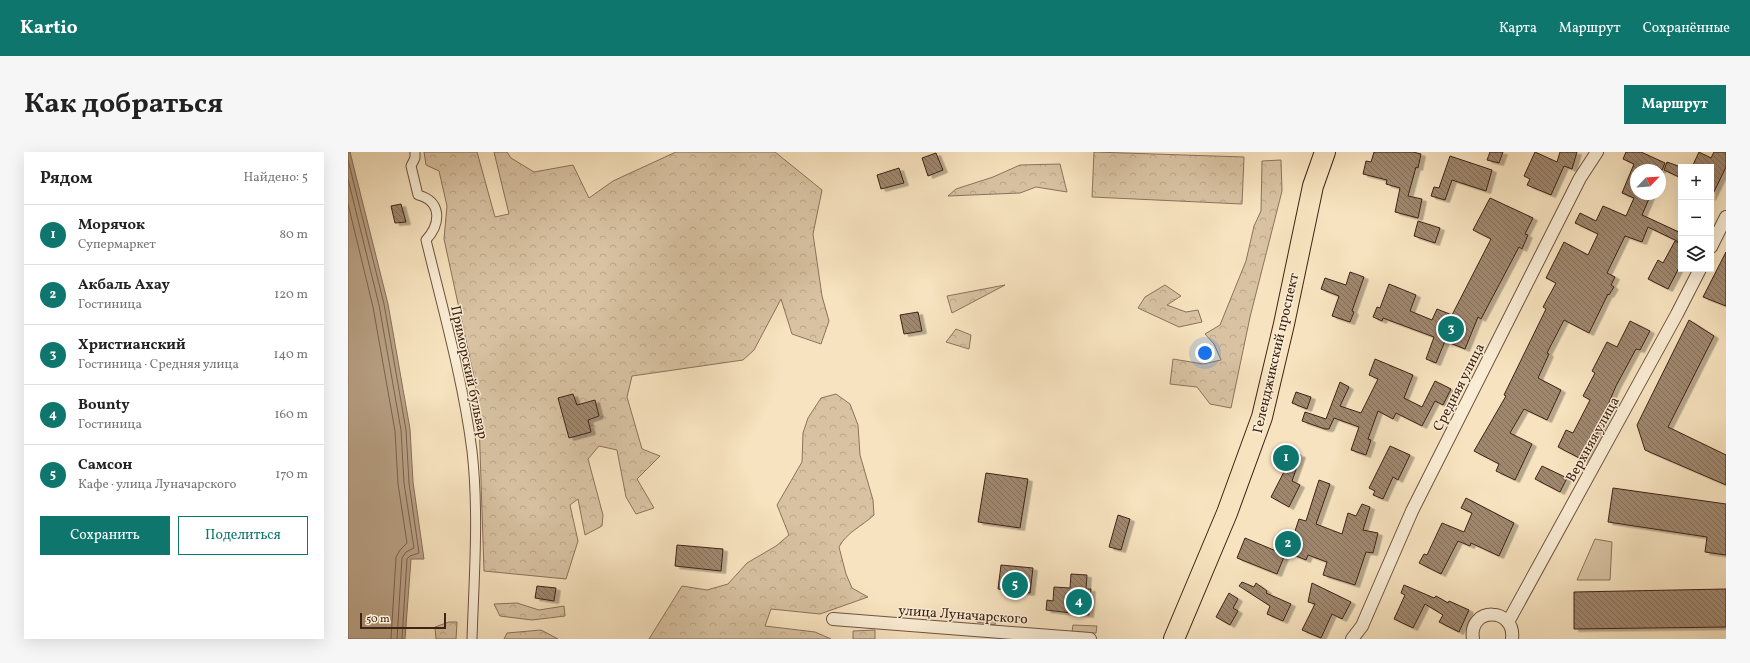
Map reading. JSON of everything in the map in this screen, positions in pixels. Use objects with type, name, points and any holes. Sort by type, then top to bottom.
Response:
[{"type":"main road","name":"Геленджикский проспект","points":[[1174,639],[1230,506],[1262,417],[1284,324],[1313,186],[1325,152]]},
{"type":"street","name":"Приморский бульвар","points":[[415,152],[415,158],[411,166],[418,195],[426,197],[435,207],[438,222],[434,232],[426,240],[465,403],[472,453],[475,519],[472,639]]},
{"type":"street","name":"Средняя улица","points":[[1352,639],[1362,626],[1412,511],[1580,178],[1597,152]]},
{"type":"street","points":[[1714,241],[1726,218]]},
{"type":"street","name":"Верхняя улица","points":[[1508,622],[1677,314],[1698,272]]},
{"type":"street","points":[[1473,639],[1473,627],[1483,616],[1496,614],[1508,622],[1511,628],[1512,639]]},
{"type":"street","name":"улица Луначарского","points":[[833,619],[1090,639]]},
{"type":"green space","points":[[424,152],[477,152],[495,217],[509,214],[494,152],[507,152],[511,158],[534,172],[573,165],[589,198],[613,181],[676,152],[775,152],[822,190],[813,234],[822,296],[829,321],[821,344],[792,334],[781,299],[754,350],[743,360],[632,376],[627,397],[642,449],[660,456],[637,479],[654,508],[636,514],[626,497],[617,450],[599,446],[588,459],[603,515],[602,526],[585,535],[578,499],[570,505],[578,541],[566,579],[484,571],[479,420],[475,382],[444,239],[447,206],[439,171],[426,165]]},
{"type":"green space","points":[[1094,152],[1244,157],[1242,204],[1092,197]]},
{"type":"green space","points":[[1281,160],[1282,191],[1250,317],[1231,408],[1210,404],[1197,387],[1170,384],[1173,359],[1203,364],[1221,360],[1214,344],[1205,334],[1220,325],[1246,261],[1254,226],[1261,211],[1262,161]]},
{"type":"green space","points":[[1060,164],[1067,192],[1036,187],[1020,193],[948,196],[956,189],[993,177],[1020,165]]},
{"type":"green space","points":[[1005,285],[952,313],[947,296]]},
{"type":"green space","points":[[1165,285],[1181,296],[1167,305],[1186,312],[1198,310],[1202,322],[1179,327],[1138,308],[1145,297]]},
{"type":"green space","points":[[956,329],[971,335],[969,349],[946,342]]},
{"type":"green space","points":[[836,394],[850,404],[858,425],[860,455],[873,500],[874,515],[850,533],[839,547],[846,574],[852,588],[868,597],[820,614],[771,609],[765,626],[815,632],[831,639],[649,639],[682,586],[707,590],[728,584],[747,563],[776,546],[789,535],[777,505],[802,462],[803,433],[808,418],[821,398]]},
{"type":"green space","points":[[1595,539],[1612,542],[1610,580],[1577,580]]},
{"type":"green space","points":[[517,603],[539,610],[564,606],[565,616],[532,620],[500,616],[494,604]]},
{"type":"green space","points":[[979,613],[997,616],[995,625],[977,622]]},
{"type":"green space","points":[[449,622],[457,622],[456,639],[436,639],[435,627]]},
{"type":"green space","points":[[1073,625],[1097,626],[1096,633],[1072,632]]},
{"type":"green space","points":[[541,630],[558,639],[504,639],[507,633]]},
{"type":"green space","points":[[875,630],[875,639],[853,639],[853,631]]},
{"type":"water","points":[[348,152],[350,152],[388,304],[410,429],[413,482],[424,559],[411,559],[405,639],[348,639]]},
{"type":"building","points":[[1374,152],[1413,152],[1421,154],[1418,168],[1416,167],[1408,196],[1422,199],[1418,218],[1395,212],[1400,188],[1386,184],[1387,180],[1363,174],[1366,161],[1371,162]]},
{"type":"building","points":[[1490,152],[1503,152],[1499,163],[1487,160]]},
{"type":"building","points":[[1535,152],[1557,162],[1560,152],[1577,152],[1572,169],[1564,166],[1551,195],[1527,185],[1530,179],[1524,176]]},
{"type":"building","points":[[1626,152],[1641,152],[1665,163],[1634,164],[1623,159]]},
{"type":"building","points":[[1699,152],[1711,158],[1714,152],[1726,152],[1726,167],[1714,192],[1714,164],[1693,164]]},
{"type":"building","points":[[936,153],[943,170],[928,176],[922,158]]},
{"type":"building","points":[[1450,156],[1492,170],[1486,191],[1452,180],[1445,200],[1431,196],[1434,187],[1439,188]]},
{"type":"building","points":[[1667,162],[1678,166],[1678,177],[1666,171]]},
{"type":"building","points":[[899,168],[904,183],[881,189],[877,175]]},
{"type":"building","points":[[1630,174],[1630,196],[1622,193]]},
{"type":"building","points":[[1490,198],[1533,218],[1525,234],[1528,235],[1522,249],[1519,247],[1481,319],[1478,317],[1465,349],[1445,341],[1436,363],[1426,359],[1434,337],[1383,318],[1382,321],[1373,317],[1377,307],[1380,308],[1389,284],[1416,295],[1410,311],[1432,320],[1437,309],[1452,315],[1491,239],[1473,230]]},
{"type":"building","points":[[1633,200],[1648,200],[1642,215],[1678,232],[1678,242],[1648,227],[1642,242],[1625,236],[1607,273],[1615,277],[1611,285],[1614,287],[1609,295],[1608,294],[1589,333],[1564,320],[1547,353],[1549,354],[1538,378],[1561,390],[1547,420],[1524,409],[1510,433],[1532,444],[1515,480],[1496,471],[1499,464],[1474,451],[1506,396],[1504,395],[1546,309],[1543,307],[1556,283],[1546,278],[1564,242],[1588,255],[1598,234],[1575,223],[1580,213],[1596,221],[1603,206],[1626,216]]},
{"type":"building","points":[[401,204],[406,222],[395,223],[391,206]]},
{"type":"building","points":[[1418,221],[1440,228],[1435,243],[1414,236]]},
{"type":"building","points":[[1675,241],[1678,243],[1678,270],[1668,289],[1648,279],[1658,260],[1663,263]]},
{"type":"building","points":[[1726,252],[1726,306],[1703,297]]},
{"type":"building","points":[[1350,272],[1364,277],[1352,311],[1354,312],[1350,322],[1332,316],[1339,296],[1321,289],[1325,278],[1346,285]]},
{"type":"building","points":[[918,312],[922,331],[904,334],[900,315]]},
{"type":"building","points":[[1689,320],[1714,336],[1668,427],[1726,455],[1726,485],[1645,450],[1637,425]]},
{"type":"building","points":[[1630,321],[1650,331],[1640,350],[1636,349],[1616,386],[1604,414],[1606,416],[1583,460],[1558,447],[1566,430],[1573,433],[1590,400],[1583,396],[1595,373],[1592,371],[1607,342],[1617,347]]},
{"type":"building","points":[[1375,359],[1413,375],[1404,398],[1422,407],[1435,381],[1451,389],[1443,405],[1435,401],[1422,426],[1396,413],[1393,419],[1378,411],[1368,439],[1371,440],[1366,455],[1351,450],[1359,427],[1334,418],[1329,429],[1302,421],[1305,412],[1326,419],[1340,382],[1349,387],[1340,406],[1361,413],[1378,379],[1369,375]]},
{"type":"building","points":[[1296,392],[1311,397],[1307,409],[1292,403]]},
{"type":"building","points":[[573,394],[577,405],[595,400],[599,416],[588,420],[591,432],[569,438],[558,398]]},
{"type":"building","points":[[1390,446],[1410,455],[1398,480],[1393,477],[1383,499],[1373,495],[1375,491],[1369,488]]},
{"type":"building","points":[[1276,448],[1301,455],[1292,481],[1300,485],[1289,507],[1271,497],[1287,466],[1272,461]]},
{"type":"building","points":[[1542,466],[1567,478],[1560,492],[1535,479]]},
{"type":"building","points":[[986,473],[1028,479],[1020,528],[978,522]]},
{"type":"building","points":[[1319,480],[1330,484],[1316,524],[1342,534],[1348,513],[1356,516],[1362,504],[1370,507],[1363,530],[1378,533],[1373,553],[1366,552],[1355,585],[1323,575],[1327,562],[1308,555],[1306,560],[1286,552],[1277,574],[1237,558],[1245,538],[1276,551],[1281,536],[1292,540],[1299,519],[1306,521]]},
{"type":"building","points":[[1613,488],[1726,504],[1726,555],[1705,552],[1707,537],[1608,522]]},
{"type":"building","points":[[1466,498],[1514,523],[1499,556],[1471,543],[1470,546],[1458,541],[1441,574],[1419,563],[1424,554],[1427,555],[1442,523],[1464,532],[1472,513],[1461,508]]},
{"type":"building","points":[[1118,515],[1130,519],[1121,550],[1109,547]]},
{"type":"building","points":[[677,545],[723,549],[721,571],[675,566]]},
{"type":"building","points":[[1001,565],[1033,568],[1030,593],[998,589]]},
{"type":"building","points":[[1071,574],[1087,575],[1086,589],[1091,589],[1089,615],[1046,610],[1047,600],[1053,601],[1054,587],[1070,588]]},
{"type":"building","points":[[1242,582],[1254,587],[1256,583],[1267,591],[1266,593],[1291,604],[1283,621],[1267,614],[1270,606],[1239,586]]},
{"type":"building","points":[[1312,583],[1351,602],[1342,619],[1332,614],[1321,638],[1302,630],[1315,604],[1308,602]]},
{"type":"building","points":[[1404,585],[1434,598],[1436,596],[1448,603],[1449,601],[1469,610],[1459,632],[1439,622],[1443,615],[1425,604],[1413,628],[1394,619],[1405,595],[1401,593]]},
{"type":"building","points":[[537,586],[556,588],[554,601],[535,598]]},
{"type":"building","points":[[1726,589],[1726,627],[1574,629],[1574,592]]},
{"type":"building","points":[[1229,593],[1238,599],[1233,608],[1238,611],[1230,625],[1216,617]]},
{"type":"place","name":"Христианский","points":[[1451,329]]},
{"type":"place","name":"Морячок","points":[[1286,458]]},
{"type":"place","name":"Акбаль Ахау","points":[[1288,544]]},
{"type":"place","name":"Самсон","points":[[1015,585]]},
{"type":"place","name":"Bounty","points":[[1079,602]]}]
